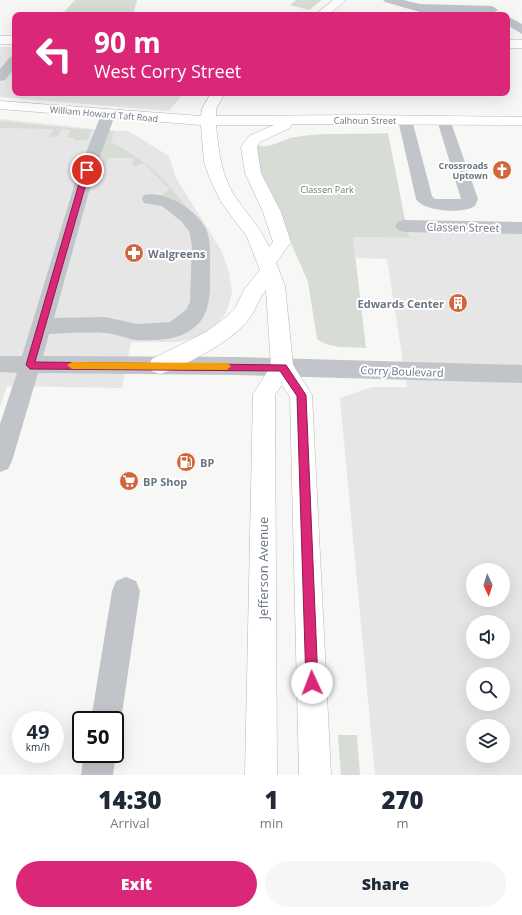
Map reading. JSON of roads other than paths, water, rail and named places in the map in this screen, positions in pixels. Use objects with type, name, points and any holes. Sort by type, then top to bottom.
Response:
[{"type":"main road","points":[[325,12],[340,0]]},
{"type":"main road","points":[[0,40],[12,40]]},
{"type":"main road","points":[[510,44],[522,44]]},
{"type":"main road","points":[[216,96],[209,109],[208,121],[212,162],[218,179],[230,202],[255,235],[269,267],[275,286],[282,367],[301,395],[316,775]]},
{"type":"main road","name":"William Howard Taft Road","points":[[0,105],[108,115],[208,121]]},
{"type":"main road","name":"Calhoun Street","points":[[208,121],[522,121]]},
{"type":"main road","points":[[160,365],[187,350],[204,344],[231,325],[242,314],[250,296],[269,267],[282,242],[272,212],[253,173],[249,147],[254,139],[297,121]]},
{"type":"main road","name":"Jefferson Avenue","points":[[261,775],[264,394],[282,367]]},
{"type":"street","points":[[389,0],[420,8],[481,12]]},
{"type":"street","points":[[477,0],[495,12]]},
{"type":"street","points":[[510,22],[522,30]]},
{"type":"street","points":[[0,52],[12,53]]},
{"type":"street","points":[[0,77],[12,63]]},
{"type":"street","points":[[0,461],[30,365],[87,170],[108,115]]},
{"type":"street","points":[[405,120],[424,200],[432,204],[466,204],[470,202],[470,199],[444,120]]},
{"type":"street","points":[[41,326],[105,325],[137,332],[172,330],[183,324],[194,315],[200,302],[201,245],[198,230],[187,217],[167,202],[150,199]]},
{"type":"street","name":"Classen Street","points":[[404,226],[522,228]]},
{"type":"street","name":"Corry Boulevard","points":[[0,364],[282,367],[522,374]]},
{"type":"street","points":[[107,711],[126,591]]},
{"type":"street","points":[[97,775],[99,763]]},
{"type":"place","name":"Crossroads Uptown","points":[[502,170]]},
{"type":"place","name":"Walgreens","points":[[134,253]]},
{"type":"place","name":"Edwards Center","points":[[458,303]]},
{"type":"place","name":"BP","points":[[186,462]]},
{"type":"place","name":"BP Shop","points":[[129,481]]},
{"type":"park label","name":"Classen Park","points":[[327,189]]}]
